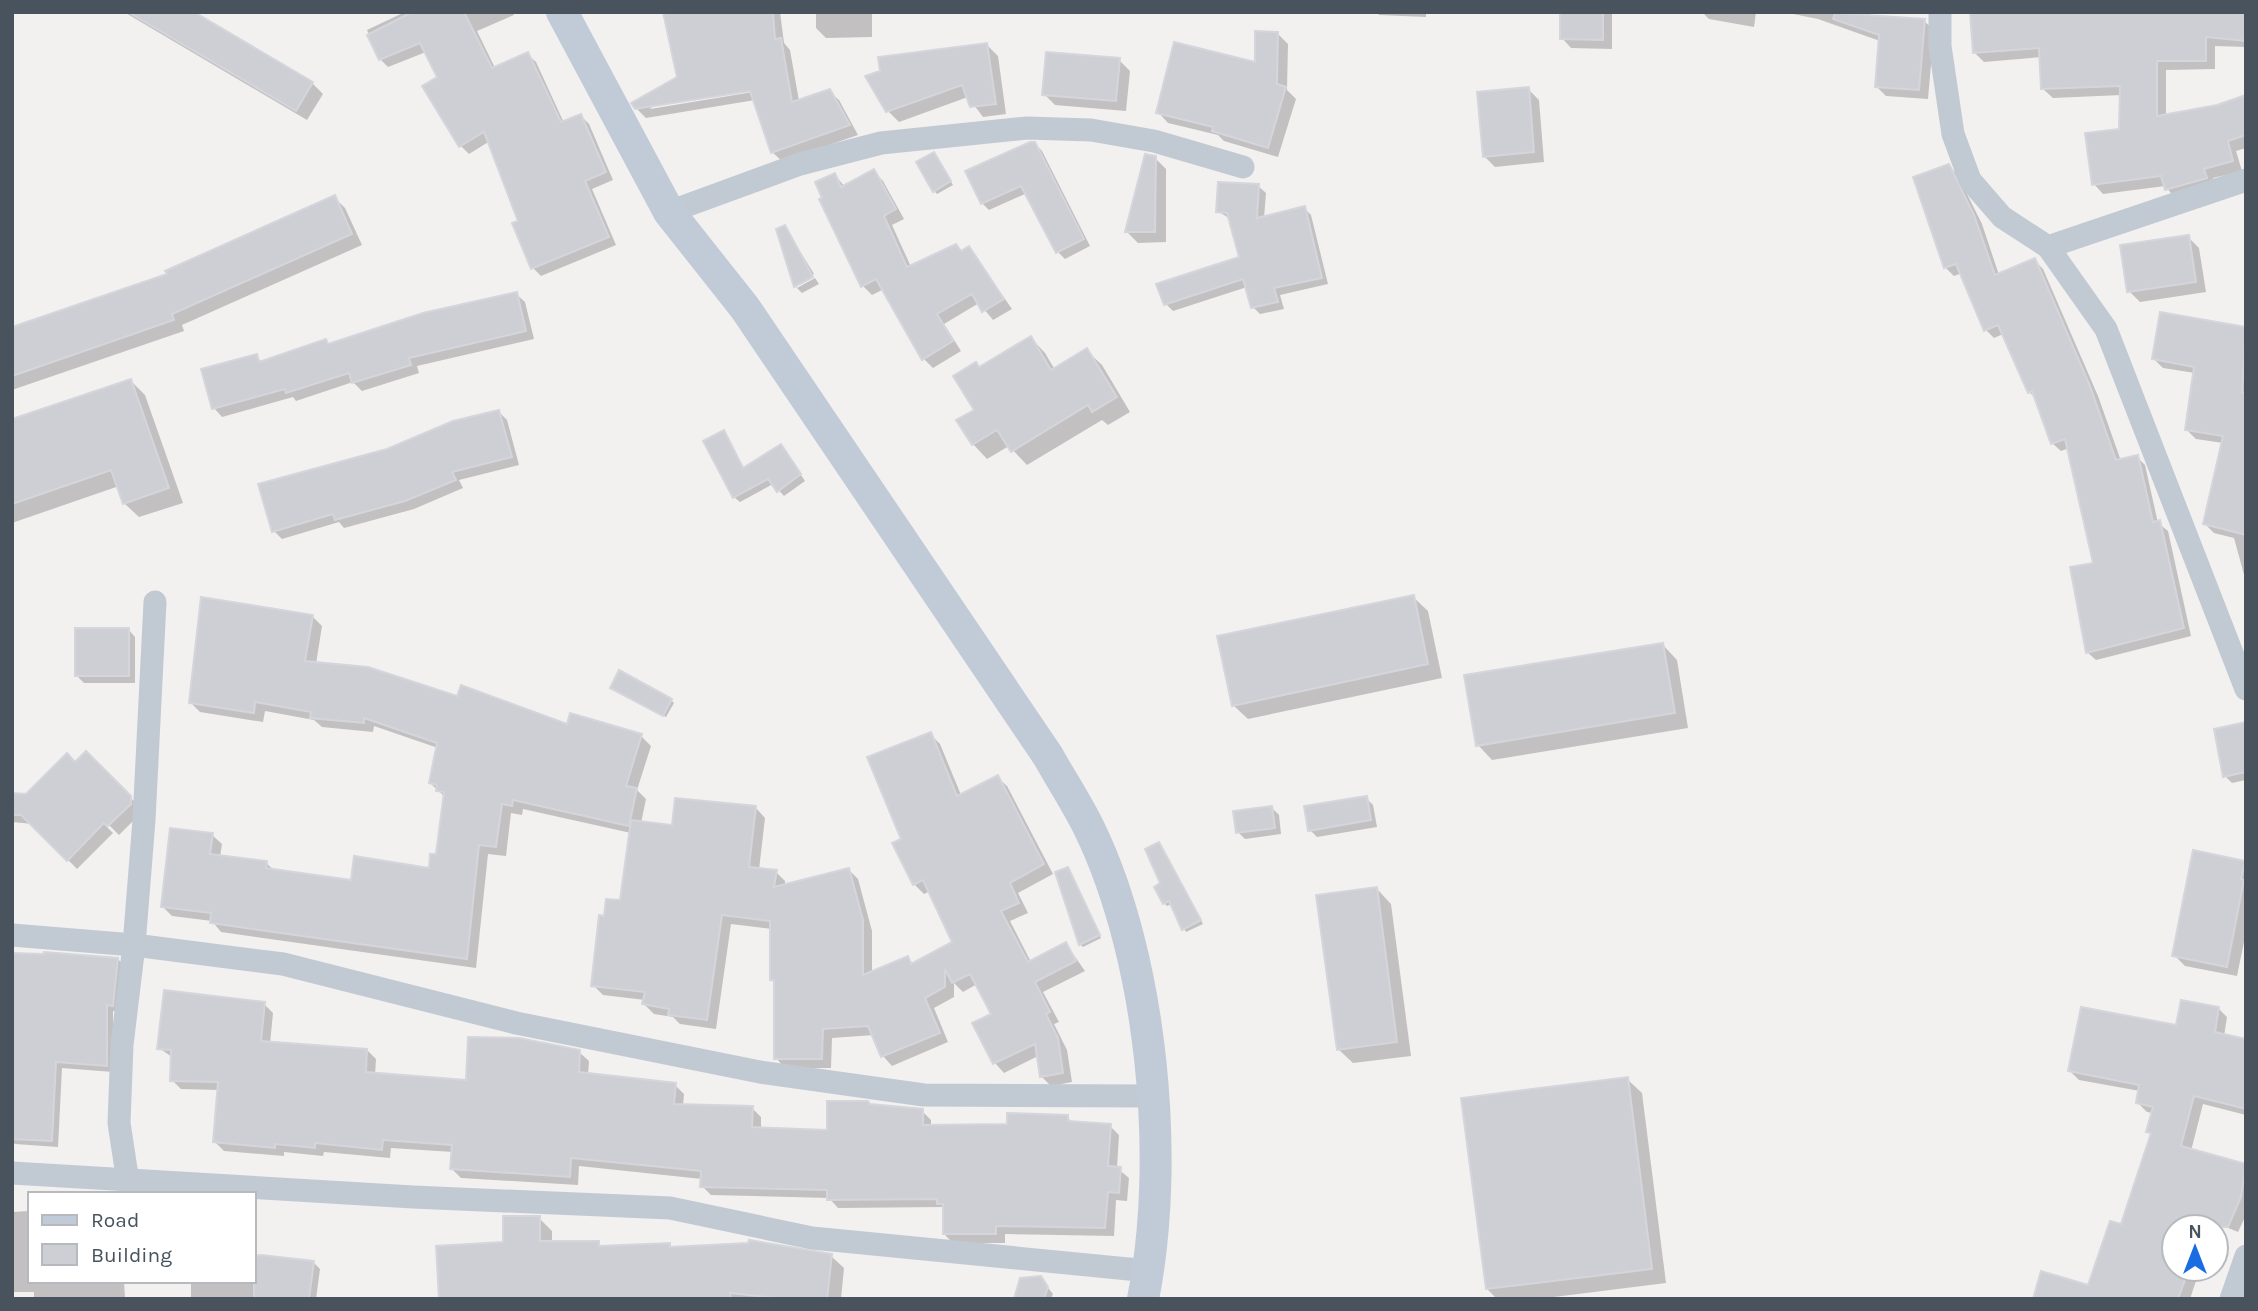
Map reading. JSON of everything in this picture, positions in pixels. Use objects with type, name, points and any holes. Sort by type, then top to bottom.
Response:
[{"type":"main road","points":[[562,12],[669,212],[746,308],[1048,756],[1090,831],[1122,916],[1149,1030],[1155,1158],[1146,1285]]},
{"type":"street","points":[[1940,12],[1940,46],[1954,134],[1970,180],[2001,217],[2048,247],[2106,329],[2246,689]]},
{"type":"street","points":[[669,212],[800,164],[881,143],[1027,128],[1091,130],[1154,141],[1243,167]]},
{"type":"street","points":[[2048,247],[2245,183]]},
{"type":"street","points":[[128,1182],[120,1123],[122,1045],[134,945],[155,602]]},
{"type":"street","points":[[12,935],[134,945],[283,964],[516,1023],[760,1072],[924,1095],[1036,1098],[1152,1096]]},
{"type":"street","points":[[12,1173],[128,1182],[670,1208],[811,1238],[1146,1285]]},
{"type":"street","points":[[2231,1299],[2244,1267]]},
{"type":"building","points":[[128,12],[194,12],[313,82],[296,111]]},
{"type":"building","points":[[412,12],[464,12],[492,68],[528,52],[561,122],[581,114],[606,172],[585,181],[609,237],[531,269],[512,223],[518,221],[484,132],[459,147],[422,86],[437,77],[420,43],[379,60],[367,35]]},
{"type":"building","points":[[663,12],[773,12],[775,39],[781,38],[792,102],[830,89],[850,125],[771,153],[750,91],[635,109],[631,103],[677,77]]},
{"type":"building","points":[[1560,12],[1603,12],[1603,40],[1560,39]]},
{"type":"building","points":[[1970,12],[2246,12],[2246,41],[2206,37],[2206,61],[2157,61],[2157,116],[2217,105],[2246,95],[2246,135],[2228,141],[2233,161],[2204,169],[2207,178],[2165,190],[2161,176],[2092,185],[2085,133],[2119,129],[2120,86],[2041,89],[2039,48],[1973,53]]},
{"type":"building","points":[[1835,13],[1925,19],[1919,90],[1875,87],[1879,35],[1833,19]]},
{"type":"building","points":[[1255,31],[1278,32],[1277,84],[1286,87],[1268,148],[1212,131],[1213,127],[1156,113],[1174,42],[1255,62]]},
{"type":"building","points":[[987,43],[996,104],[970,107],[962,85],[886,112],[865,76],[880,71],[878,57]]},
{"type":"building","points":[[1046,52],[1120,58],[1116,101],[1042,95]]},
{"type":"building","points":[[1529,87],[1534,152],[1483,157],[1477,92]]},
{"type":"building","points":[[1035,142],[1084,239],[1056,253],[1021,186],[981,204],[965,171]]},
{"type":"building","points":[[934,152],[951,181],[933,192],[916,162]]},
{"type":"building","points":[[1145,154],[1156,156],[1155,232],[1125,232]]},
{"type":"building","points":[[1949,164],[1974,215],[1995,275],[2035,258],[2090,386],[2116,460],[2138,455],[2153,522],[2160,520],[2184,628],[2086,653],[2070,567],[2093,563],[2065,439],[2051,444],[2032,391],[2028,393],[1998,325],[1984,331],[1956,264],[1944,268],[1913,177]]},
{"type":"building","points":[[874,169],[896,209],[884,216],[907,267],[956,244],[961,251],[969,246],[1004,299],[982,312],[972,294],[937,314],[953,341],[922,360],[876,279],[861,287],[819,199],[822,198],[815,182],[835,173],[841,187]]},
{"type":"building","points":[[1218,182],[1259,184],[1257,218],[1305,206],[1322,278],[1274,288],[1278,302],[1251,308],[1243,279],[1164,305],[1156,284],[1239,257],[1227,213],[1216,212]]},
{"type":"building","points":[[335,195],[352,234],[172,314],[174,320],[12,376],[12,327],[167,274],[165,271]]},
{"type":"building","points":[[785,225],[813,277],[794,287],[776,229]]},
{"type":"building","points":[[2189,235],[2196,282],[2127,292],[2120,245]]},
{"type":"building","points":[[517,292],[526,331],[409,358],[411,365],[352,383],[349,373],[286,393],[285,389],[212,409],[201,369],[257,354],[259,362],[326,339],[328,344],[423,313]]},
{"type":"building","points":[[2160,312],[2246,327],[2242,392],[2246,393],[2246,535],[2203,524],[2223,436],[2185,430],[2194,367],[2152,359]]},
{"type":"building","points":[[1031,336],[1051,370],[1087,348],[1117,397],[1092,412],[1088,405],[1011,452],[997,430],[972,445],[956,420],[974,410],[953,376],[976,362],[979,367]]},
{"type":"building","points":[[131,379],[169,488],[123,504],[111,470],[12,504],[12,419]]},
{"type":"building","points":[[499,410],[512,457],[452,472],[456,480],[405,501],[335,520],[333,514],[272,532],[258,484],[387,449],[453,421]]},
{"type":"building","points":[[724,430],[743,468],[781,444],[801,474],[777,492],[768,479],[733,498],[703,441]]},
{"type":"building","points":[[1414,595],[1428,664],[1232,706],[1217,636]]},
{"type":"building","points":[[201,597],[313,615],[305,661],[368,667],[457,696],[461,685],[567,724],[570,713],[642,734],[626,786],[637,788],[629,826],[513,800],[512,806],[502,804],[496,847],[479,845],[467,959],[210,923],[211,913],[161,907],[170,828],[213,833],[210,854],[267,861],[266,868],[351,880],[354,856],[429,868],[430,854],[436,854],[444,792],[436,791],[437,785],[429,783],[437,743],[364,718],[364,723],[310,718],[311,712],[255,702],[254,713],[189,703]]},
{"type":"building","points":[[75,628],[129,628],[129,676],[75,676]]},
{"type":"building","points":[[1663,643],[1675,713],[1476,746],[1464,675]]},
{"type":"building","points":[[619,670],[672,699],[663,716],[610,688]]},
{"type":"building","points":[[2246,722],[2246,772],[2223,777],[2214,729]]},
{"type":"building","points":[[931,732],[957,796],[998,775],[1044,864],[1010,883],[1019,903],[1001,911],[1028,962],[1066,942],[1076,961],[1035,982],[1050,1012],[1046,1014],[1058,1038],[1063,1073],[1040,1077],[1035,1044],[993,1064],[972,1023],[991,1014],[970,974],[952,983],[945,969],[945,987],[925,998],[940,1033],[881,1057],[868,1026],[823,1029],[822,1059],[774,1059],[774,980],[770,980],[770,921],[722,915],[707,1020],[668,1015],[669,1009],[642,1004],[645,992],[591,986],[599,915],[604,916],[606,899],[620,900],[631,820],[672,825],[675,798],[756,806],[749,867],[777,870],[774,887],[849,868],[863,920],[863,975],[908,956],[911,964],[952,942],[923,880],[913,885],[892,843],[901,839],[867,757]]},
{"type":"building","points":[[86,751],[131,796],[131,804],[108,826],[104,823],[67,861],[21,815],[12,815],[12,793],[26,794],[67,753],[75,762]]},
{"type":"building","points":[[1367,796],[1371,820],[1308,831],[1304,806]]},
{"type":"building","points":[[1272,806],[1275,828],[1236,833],[1233,811]]},
{"type":"building","points":[[1159,842],[1201,920],[1182,930],[1169,901],[1163,904],[1154,887],[1160,883],[1145,849]]},
{"type":"building","points":[[2193,850],[2245,861],[2241,879],[2244,880],[2227,967],[2172,956]]},
{"type":"building","points":[[1068,867],[1100,935],[1079,945],[1055,872]]},
{"type":"building","points":[[1377,887],[1397,1042],[1337,1050],[1316,895]]},
{"type":"building","points":[[44,952],[118,958],[113,1006],[107,1005],[107,1066],[56,1062],[52,1141],[12,1139],[12,953]]},
{"type":"building","points":[[164,990],[265,1002],[261,1041],[367,1049],[366,1072],[466,1080],[468,1037],[519,1038],[580,1050],[579,1072],[676,1083],[674,1104],[753,1106],[752,1127],[827,1130],[827,1101],[868,1101],[870,1104],[923,1109],[923,1125],[1007,1124],[1007,1113],[1068,1115],[1068,1121],[1111,1124],[1108,1166],[1121,1167],[1119,1193],[1108,1192],[1105,1228],[996,1226],[996,1234],[943,1234],[943,1204],[937,1204],[937,1199],[827,1200],[827,1190],[700,1187],[701,1171],[571,1158],[570,1177],[450,1169],[452,1145],[383,1140],[382,1150],[315,1143],[315,1148],[275,1144],[275,1148],[213,1142],[218,1082],[170,1081],[171,1050],[157,1049]]},
{"type":"building","points":[[2181,1000],[2219,1007],[2215,1032],[2246,1039],[2246,1109],[2194,1096],[2181,1146],[2246,1164],[2241,1197],[2230,1222],[2230,1213],[2160,1213],[2160,1283],[2184,1283],[2178,1299],[2033,1299],[2041,1271],[2088,1285],[2110,1221],[2121,1224],[2151,1133],[2146,1132],[2153,1107],[2136,1103],[2139,1085],[2068,1071],[2081,1007],[2176,1025]]},
{"type":"building","points":[[1628,1077],[1652,1269],[1486,1289],[1461,1098]]},
{"type":"building","points":[[503,1216],[540,1216],[540,1241],[599,1241],[599,1246],[670,1243],[670,1247],[748,1243],[749,1240],[832,1254],[827,1299],[783,1299],[730,1293],[731,1299],[439,1299],[436,1246],[503,1242]]},
{"type":"building","points":[[256,1256],[314,1261],[309,1299],[254,1299]]},
{"type":"building","points":[[1041,1276],[1048,1287],[1044,1299],[1014,1299],[1020,1278]]}]
